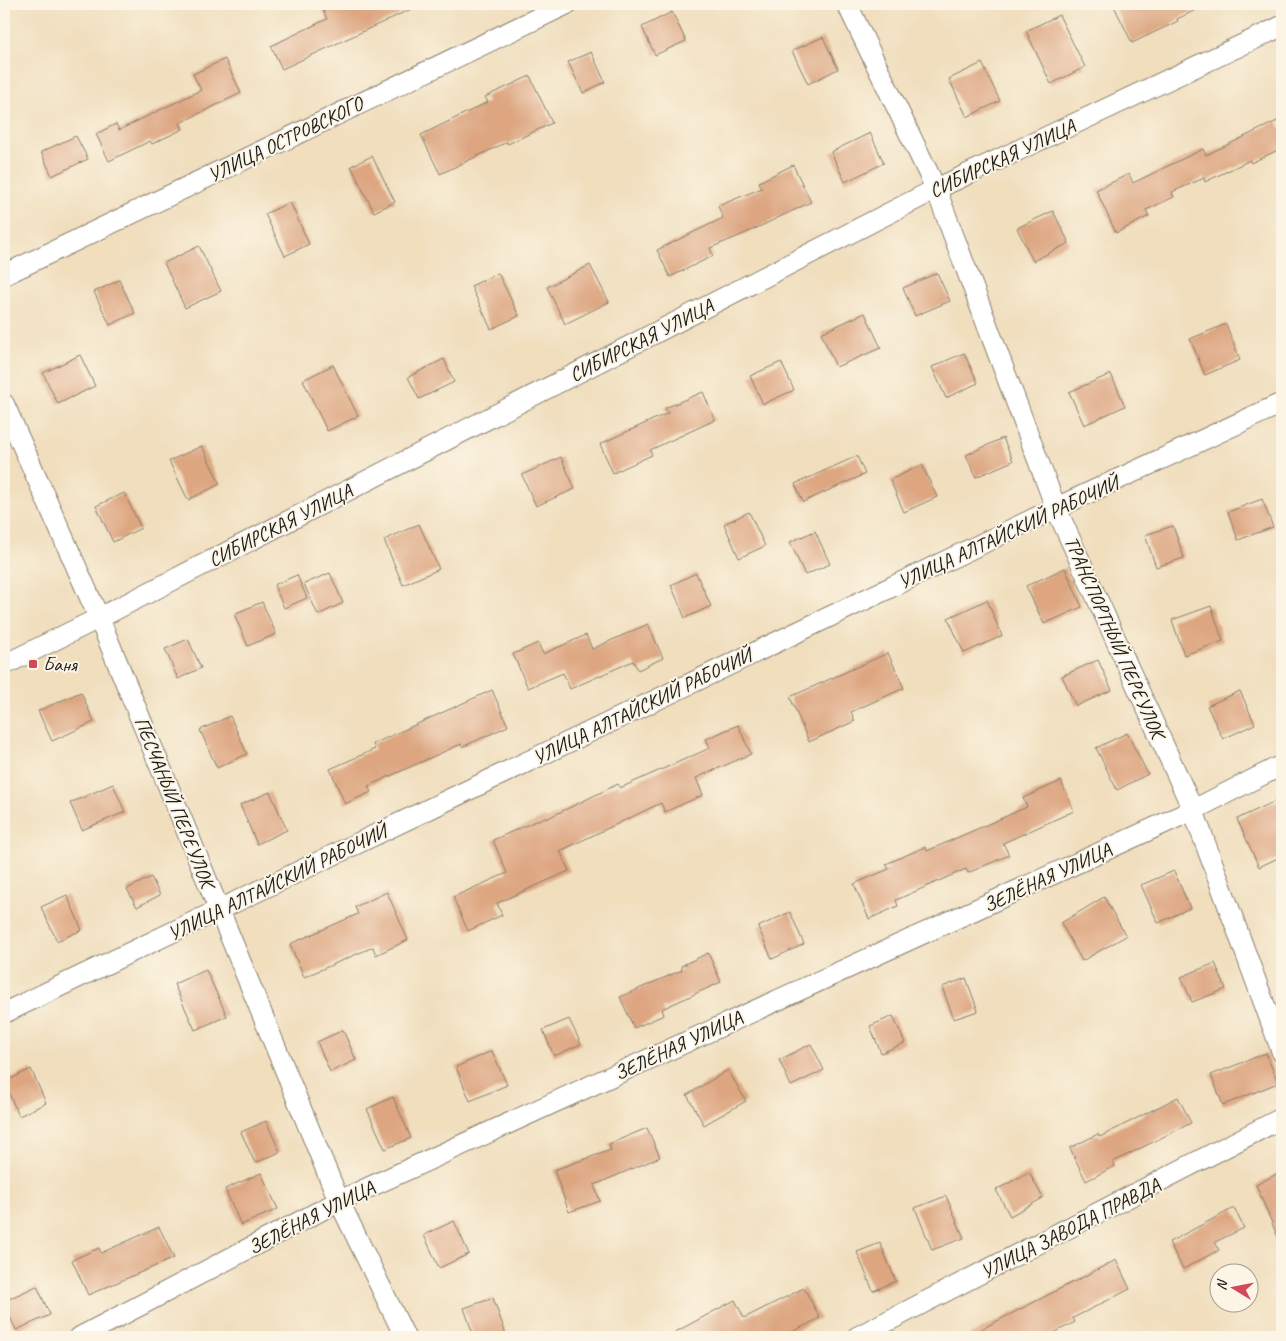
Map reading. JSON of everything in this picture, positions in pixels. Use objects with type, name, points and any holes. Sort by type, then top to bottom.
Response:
[{"type":"street","name":"УЛИЦА ОСТРОВСКОГО","points":[[4,275],[567,4]]},
{"type":"street","name":"ТРАНСПОРТНЫЙ ПЕРЕУЛОК","points":[[847,4],[936,189],[1056,508],[1193,810],[1282,1052]]},
{"type":"street","name":"СИБИРСКАЯ УЛИЦА","points":[[4,665],[936,189],[1282,26]]},
{"type":"street","name":"УЛИЦА АЛТАЙСКИЙ РАБОЧИЙ","points":[[4,1013],[1056,508],[1282,403]]},
{"type":"street","name":"ПЕСЧАНЫЙ ПЕРЕУЛОК","points":[[4,404],[99,618],[339,1201],[405,1337]]},
{"type":"street","name":"ЗЕЛЁНАЯ УЛИЦА","points":[[80,1337],[339,1201],[1193,810],[1282,765]]},
{"type":"street","name":"УЛИЦА ЗАВОДА ПРАВДА","points":[[857,1337],[1282,1118]]},
{"type":"building","points":[[320,4],[422,4],[282,69],[271,46],[327,19]]},
{"type":"building","points":[[1113,4],[1208,4],[1132,43]]},
{"type":"building","points":[[672,12],[686,41],[655,55],[642,27]]},
{"type":"building","points":[[1059,15],[1085,67],[1051,84],[1026,31]]},
{"type":"building","points":[[823,37],[838,69],[808,84],[792,51]]},
{"type":"building","points":[[591,52],[605,82],[583,93],[568,62]]},
{"type":"building","points":[[225,59],[241,93],[180,123],[183,129],[152,144],[150,141],[109,161],[96,134],[116,124],[119,130],[201,90],[193,74]]},
{"type":"building","points":[[982,63],[1000,101],[967,117],[949,79]]},
{"type":"building","points":[[530,76],[552,123],[440,174],[421,135],[488,102],[485,97]]},
{"type":"building","points":[[1277,121],[1282,132],[1282,148],[1251,163],[1250,160],[1205,182],[1204,178],[1172,192],[1174,197],[1146,210],[1149,216],[1116,233],[1096,190],[1129,174],[1133,183],[1203,149],[1206,155]]},
{"type":"building","points":[[870,133],[884,163],[845,182],[831,152]]},
{"type":"building","points":[[76,136],[88,159],[52,176],[41,152]]},
{"type":"building","points":[[372,156],[395,202],[374,212],[351,166]]},
{"type":"building","points":[[793,165],[811,202],[710,248],[713,256],[670,277],[657,250],[723,218],[718,206],[762,188],[759,182]]},
{"type":"building","points":[[290,202],[309,244],[285,256],[265,214]]},
{"type":"building","points":[[1053,211],[1069,243],[1033,261],[1017,228]]},
{"type":"building","points":[[199,246],[221,291],[185,308],[164,263]]},
{"type":"building","points":[[590,265],[609,302],[565,324],[547,287]]},
{"type":"building","points":[[498,273],[519,316],[491,329],[471,286]]},
{"type":"building","points":[[937,273],[950,301],[915,316],[903,288]]},
{"type":"building","points":[[119,280],[135,313],[110,325],[94,292]]},
{"type":"building","points":[[865,313],[881,348],[836,367],[821,333]]},
{"type":"building","points":[[1226,324],[1240,360],[1205,375],[1190,339]]},
{"type":"building","points":[[964,353],[978,383],[946,398],[932,367]]},
{"type":"building","points":[[80,355],[95,386],[58,404],[43,373]]},
{"type":"building","points":[[444,359],[454,382],[419,399],[408,377]]},
{"type":"building","points":[[781,362],[794,390],[763,404],[750,376]]},
{"type":"building","points":[[333,365],[358,416],[327,431],[303,380]]},
{"type":"building","points":[[1111,374],[1125,406],[1084,425],[1069,392]]},
{"type":"building","points":[[703,392],[715,420],[650,450],[652,455],[613,473],[600,444],[668,413],[665,408]]},
{"type":"building","points":[[1003,438],[1013,461],[976,477],[966,455]]},
{"type":"building","points":[[202,446],[220,484],[188,500],[169,461]]},
{"type":"building","points":[[857,456],[865,474],[803,502],[795,484]]},
{"type":"building","points":[[561,457],[575,489],[536,506],[522,475]]},
{"type":"building","points":[[922,465],[937,497],[904,512],[890,480]]},
{"type":"building","points":[[124,493],[141,528],[113,542],[96,506]]},
{"type":"building","points":[[1262,499],[1273,527],[1238,540],[1228,512]]},
{"type":"building","points":[[749,512],[765,546],[739,558],[724,524]]},
{"type":"building","points":[[419,524],[439,569],[403,585],[384,540]]},
{"type":"building","points":[[1173,526],[1184,558],[1156,567],[1145,535]]},
{"type":"building","points":[[815,531],[830,564],[805,575],[790,542]]},
{"type":"building","points":[[1065,568],[1082,607],[1044,624],[1026,586]]},
{"type":"building","points":[[330,573],[343,603],[318,615],[304,584]]},
{"type":"building","points":[[696,573],[711,606],[685,618],[671,585]]},
{"type":"building","points":[[297,575],[307,598],[284,608],[274,585]]},
{"type":"building","points":[[987,600],[1002,636],[964,653],[948,618]]},
{"type":"building","points":[[262,602],[276,634],[248,646],[234,614]]},
{"type":"building","points":[[1211,606],[1223,641],[1184,655],[1172,620]]},
{"type":"building","points":[[648,624],[663,658],[638,670],[633,661],[570,689],[563,673],[528,688],[513,654],[538,643],[543,654],[586,635],[592,649]]},
{"type":"building","points":[[188,639],[201,668],[178,679],[165,649]]},
{"type":"building","points":[[888,653],[904,688],[851,712],[855,721],[809,742],[790,697]]},
{"type":"building","points":[[1098,660],[1112,690],[1076,706],[1062,676]]},
{"type":"building","points":[[492,690],[508,726],[462,747],[461,744],[368,786],[371,792],[345,804],[330,769],[375,749],[373,744]]},
{"type":"building","points":[[1240,691],[1255,724],[1223,739],[1207,706]]},
{"type":"building","points":[[81,692],[94,722],[52,741],[38,711]]},
{"type":"building","points":[[230,716],[247,754],[217,768],[200,730]]},
{"type":"building","points":[[738,725],[751,754],[696,778],[703,795],[665,812],[661,803],[560,851],[569,871],[497,903],[502,915],[468,931],[453,897],[507,873],[493,840],[545,817],[546,819],[618,784],[620,788],[710,748],[706,739]]},
{"type":"building","points":[[1127,733],[1148,774],[1117,790],[1096,748]]},
{"type":"building","points":[[1061,781],[1074,811],[1003,843],[1009,855],[968,873],[966,869],[896,900],[898,906],[869,919],[854,884],[889,869],[886,864],[925,847],[927,851],[1027,807],[1023,798]]},
{"type":"building","points":[[113,784],[125,812],[82,830],[70,803]]},
{"type":"building","points":[[270,792],[287,830],[257,844],[240,805]]},
{"type":"building","points":[[1282,798],[1282,856],[1259,867],[1237,819]]},
{"type":"building","points":[[1174,871],[1190,908],[1158,923],[1141,885]]},
{"type":"building","points":[[151,877],[160,895],[137,907],[127,889]]},
{"type":"building","points":[[387,892],[408,940],[376,955],[373,947],[304,977],[290,944],[358,914],[355,907]]},
{"type":"building","points":[[67,895],[82,930],[57,941],[41,907]]},
{"type":"building","points":[[1104,897],[1126,936],[1082,961],[1061,923]]},
{"type":"building","points":[[790,912],[804,944],[772,959],[758,927]]},
{"type":"building","points":[[708,953],[721,982],[662,1009],[664,1015],[634,1028],[620,997],[682,970],[681,966]]},
{"type":"building","points":[[1215,963],[1226,989],[1192,1002],[1181,977]]},
{"type":"building","points":[[206,970],[227,1016],[195,1030],[174,984]]},
{"type":"building","points":[[966,978],[978,1011],[954,1019],[942,987]]},
{"type":"building","points":[[893,1016],[905,1043],[881,1053],[870,1026]]},
{"type":"building","points":[[569,1019],[581,1044],[554,1056],[543,1030]]},
{"type":"building","points":[[343,1030],[356,1060],[330,1072],[317,1042]]},
{"type":"building","points":[[811,1044],[824,1070],[791,1086],[779,1060]]},
{"type":"building","points":[[492,1051],[507,1085],[470,1101],[456,1067]]},
{"type":"building","points":[[1266,1053],[1278,1083],[1223,1105],[1211,1075]]},
{"type":"building","points":[[31,1069],[46,1103],[19,1116],[4,1082]]},
{"type":"building","points":[[728,1070],[746,1101],[704,1125],[687,1095]]},
{"type":"building","points":[[393,1097],[411,1138],[385,1149],[367,1109]]},
{"type":"building","points":[[1178,1097],[1191,1123],[1113,1162],[1115,1166],[1086,1181],[1070,1148],[1098,1134],[1100,1137]]},
{"type":"building","points":[[266,1121],[280,1152],[255,1163],[241,1132]]},
{"type":"building","points":[[647,1128],[660,1157],[594,1185],[600,1201],[569,1212],[554,1170],[611,1150],[609,1144]]},
{"type":"building","points":[[1282,1171],[1282,1247],[1256,1185]]},
{"type":"building","points":[[1029,1172],[1043,1198],[1010,1216],[996,1190]]},
{"type":"building","points":[[261,1173],[278,1209],[241,1225],[225,1189]]},
{"type":"building","points":[[946,1196],[964,1238],[932,1250],[915,1208]]},
{"type":"building","points":[[1234,1208],[1244,1228],[1215,1242],[1219,1250],[1183,1269],[1169,1242]]},
{"type":"building","points":[[454,1221],[469,1254],[439,1268],[424,1235]]},
{"type":"building","points":[[159,1227],[174,1258],[88,1295],[72,1260],[99,1248],[101,1253]]},
{"type":"building","points":[[880,1243],[896,1281],[873,1291],[857,1252]]},
{"type":"building","points":[[1116,1260],[1130,1289],[1073,1318],[1075,1322],[1046,1337],[966,1337]]},
{"type":"building","points":[[37,1286],[50,1315],[16,1330],[4,1301]]},
{"type":"building","points":[[804,1288],[820,1318],[782,1337],[666,1337],[735,1300],[744,1318]]},
{"type":"building","points":[[493,1298],[507,1337],[474,1337],[464,1308]]},
{"type":"place","name":"Баня","points":[[33,664]]}]
